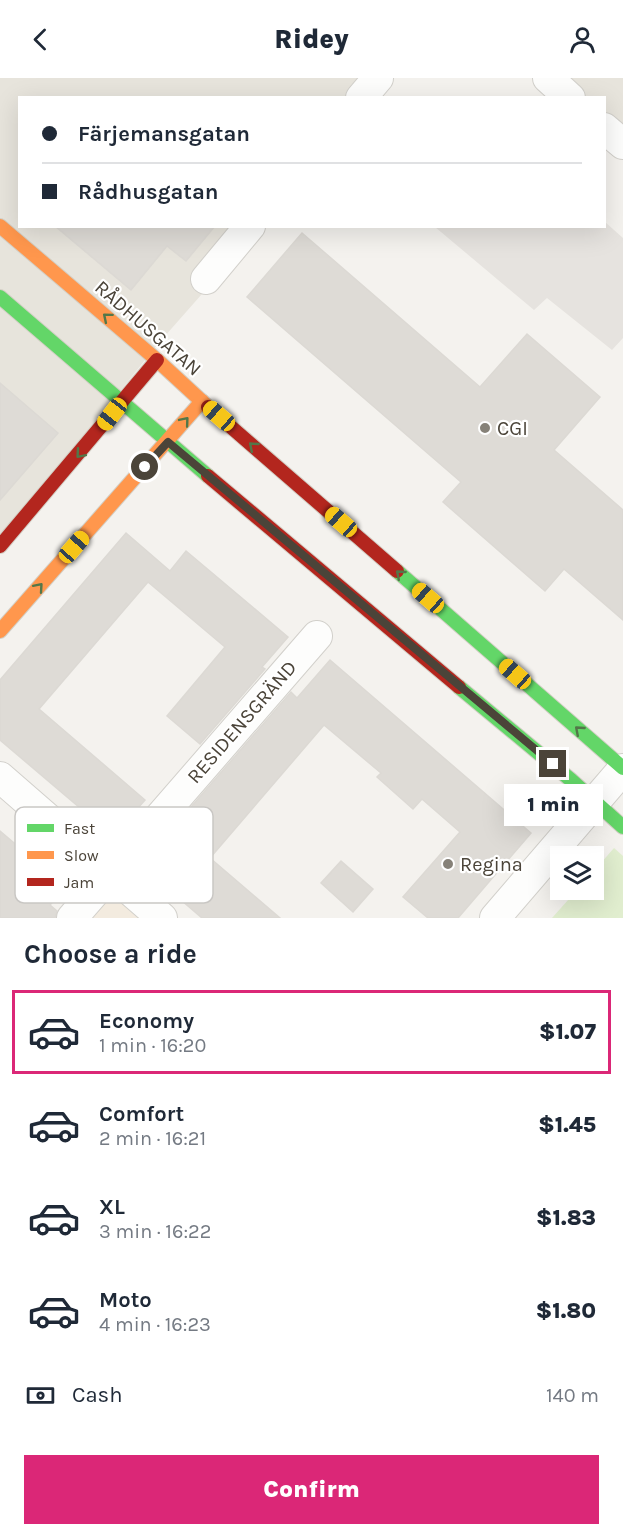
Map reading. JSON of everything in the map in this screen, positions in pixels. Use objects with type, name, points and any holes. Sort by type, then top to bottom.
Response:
[{"type":"main road","name":"RÅDHUSGATAN","points":[[0,226],[157,360],[623,769]]},
{"type":"main road","points":[[0,297],[623,826]]},
{"type":"main road","points":[[0,546],[92,441],[157,360]]},
{"type":"main road","points":[[0,631],[202,401]]},
{"type":"street","points":[[363,96],[378,78]]},
{"type":"street","points":[[548,78],[568,96]]},
{"type":"street","points":[[606,130],[623,144]]},
{"type":"street","points":[[206,279],[248,228]]},
{"type":"street","name":"RESIDENSGRÄND","points":[[169,807],[317,636]]},
{"type":"street","points":[[495,918],[623,769]]},
{"type":"street","points":[[0,777],[34,807]]},
{"type":"street","name":"RESIDENSGRÄND","points":[[72,918],[85,903]]},
{"type":"street","points":[[145,903],[162,918]]},
{"type":"shaded area","points":[[0,78],[393,78],[376,96],[18,96],[18,228],[260,228],[157,345],[0,541]]},
{"type":"shaded area","points":[[546,78],[623,78],[623,145],[606,130],[606,96],[567,96]]},
{"type":"shaded area","points":[[606,223],[623,238],[623,338],[612,350],[547,298],[534,310],[436,228],[606,228]]},
{"type":"shaded area","points":[[96,903],[127,903],[145,918],[83,918]]},
{"type":"green space","points":[[614,848],[623,856],[623,918],[552,918],[568,900],[604,900],[604,860]]},
{"type":"building","points":[[57,228],[213,228],[186,261],[167,246],[131,290]]},
{"type":"building","name":"CGI","points":[[302,233],[480,387],[527,334],[600,397],[554,450],[623,510],[623,620],[564,569],[545,591],[443,502],[461,482],[247,297]]},
{"type":"building","points":[[0,383],[58,433],[0,500]]},
{"type":"building","points":[[126,533],[170,571],[186,551],[288,637],[262,667],[265,669],[200,744],[167,716],[225,647],[148,582],[39,709],[145,800],[139,807],[79,807],[0,740],[0,680]]},
{"type":"building","points":[[330,660],[531,833],[458,918],[428,918],[403,897],[460,832],[422,799],[413,809],[377,777],[381,773],[324,725],[213,854],[213,807],[191,807],[291,692],[297,698]]},
{"type":"building","points":[[0,831],[15,844],[15,903],[52,903],[50,905],[57,911],[55,918],[0,918]]},
{"type":"building","points":[[213,861],[280,918],[202,918],[184,903],[213,903]]},
{"type":"building","points":[[341,861],[373,889],[353,912],[321,883]]},
{"type":"traffic: fast","points":[[0,297],[208,476]]},
{"type":"traffic: fast","points":[[397,571],[623,768]]},
{"type":"traffic: fast","points":[[459,687],[571,780],[623,827]]},
{"type":"traffic: slow","points":[[0,226],[157,360],[208,407]]},
{"type":"traffic: slow","points":[[0,631],[202,401]]},
{"type":"traffic: jam","points":[[0,546],[157,360]]},
{"type":"traffic: jam","points":[[208,407],[397,571]]},
{"type":"traffic: jam","points":[[208,476],[459,687]]},
{"type":"place","name":"CGI","points":[[485,428]]},
{"type":"place","name":"Regina","points":[[448,864]]},
{"type":"route","points":[[145,467],[168,442],[553,764]]}]
